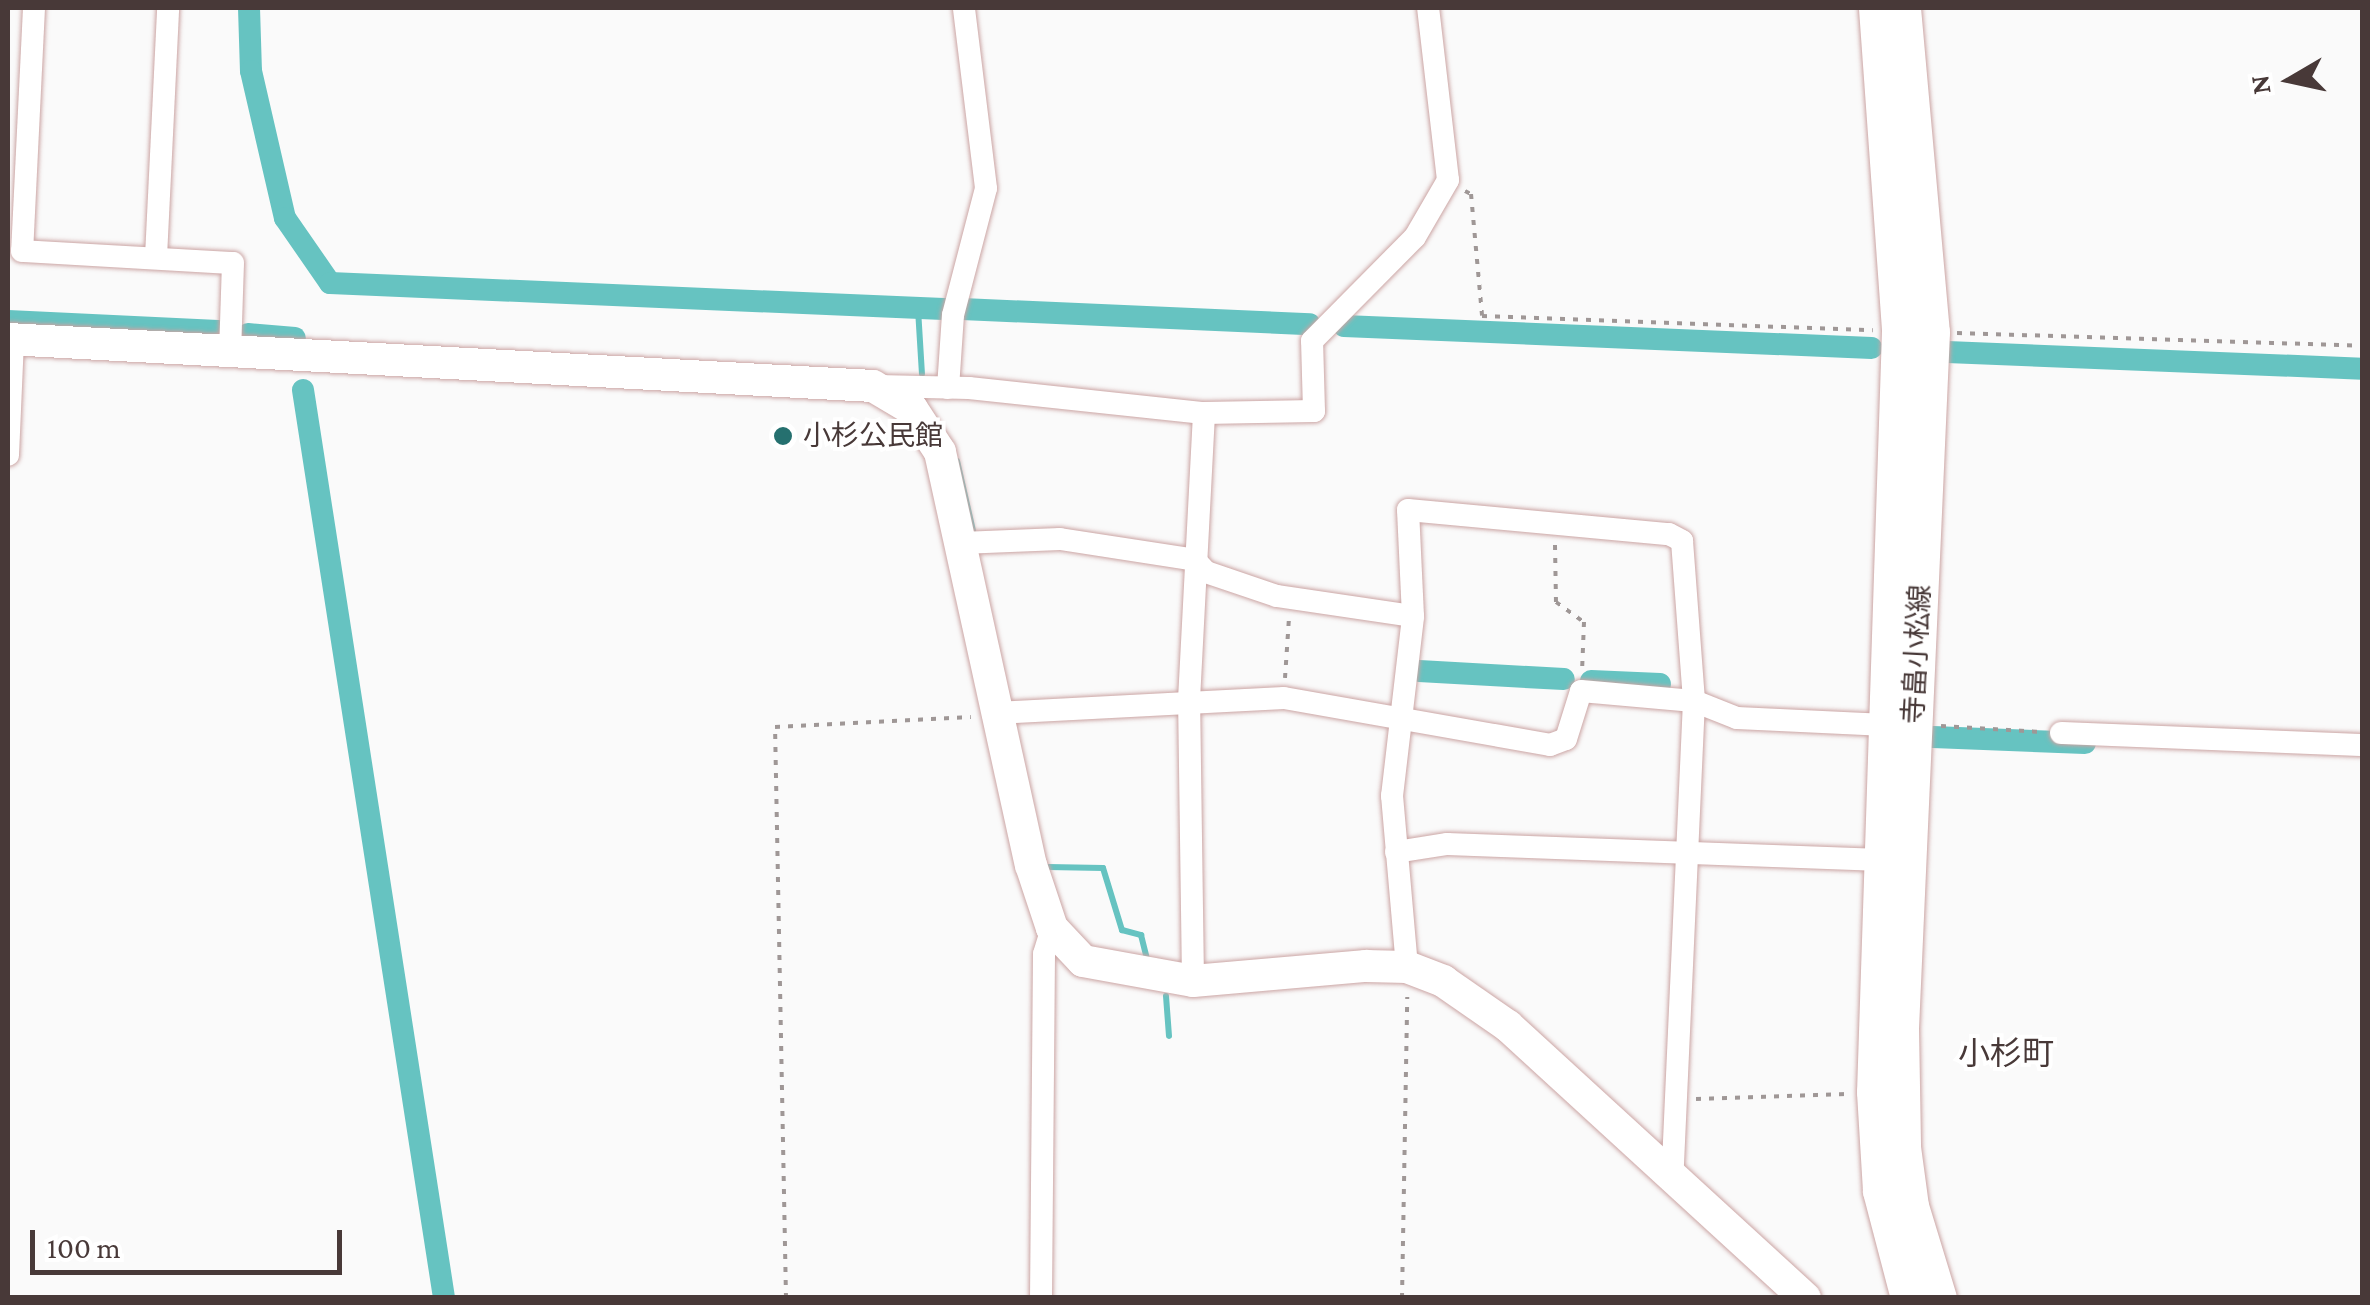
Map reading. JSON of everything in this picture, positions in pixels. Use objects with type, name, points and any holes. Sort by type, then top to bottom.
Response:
[{"type":"main road","name":"寺畠小松線","points":[[1876,8],[1915,331]]},
{"type":"main road","name":"寺畠小松線","points":[[1903,8],[1915,331],[1900,725],[1903,1146],[1911,1206],[1939,1298]]},
{"type":"main road","name":"寺畠小松線","points":[[1900,725],[1882,860],[1874,1092],[1880,1191],[1908,1298]]},
{"type":"street","points":[[34,8],[22,251],[232,263],[230,352]]},
{"type":"street","points":[[156,257],[168,8]]},
{"type":"street","points":[[948,388],[953,315],[986,188],[964,8]]},
{"type":"street","points":[[8,455],[10,340],[948,388],[1204,412],[1314,411],[1312,341],[1416,237],[1448,180],[1428,8]]},
{"type":"street","points":[[874,386],[912,409],[940,452],[996,714],[1052,928],[1083,961],[1193,980],[1407,967],[1442,981],[1508,1026],[1805,1298]]},
{"type":"street","points":[[1193,980],[1189,700],[1204,412]]},
{"type":"street","points":[[1407,967],[1392,796],[1413,616],[1408,510],[1554,527],[1669,534],[1682,541],[1694,701],[1685,837],[1691,856],[1672,1178]]},
{"type":"street","points":[[961,543],[1060,538],[1195,560],[1206,572],[1290,597],[1413,616]]},
{"type":"street","points":[[996,714],[1189,700],[1284,698],[1550,745],[1566,738],[1581,691],[1694,701],[1737,718],[1900,725]]},
{"type":"street","points":[[2061,733],[2362,744]]},
{"type":"street","points":[[1396,852],[1447,844],[1691,856],[1882,860]]},
{"type":"street","points":[[1041,1298],[1044,954],[1052,928]]},
{"type":"path","points":[[1448,180],[1471,194],[1482,316],[2362,346]]},
{"type":"path","points":[[1554,527],[1556,602],[1584,622],[1581,691]]},
{"type":"path","points":[[1284,698],[1290,597]]},
{"type":"path","points":[[786,1298],[775,727],[938,722],[996,714]]},
{"type":"path","points":[[1900,725],[2061,733]]},
{"type":"path","points":[[1402,1298],[1407,967]]},
{"type":"path","points":[[1676,1100],[1874,1092]]},
{"type":"waterway","points":[[249,8],[251,71],[285,218],[330,283],[943,309]]},
{"type":"waterway","points":[[918,309],[922,374]]},
{"type":"waterway","points":[[962,309],[1310,324]]},
{"type":"waterway","points":[[8,321],[218,331]]},
{"type":"waterway","points":[[1344,326],[1872,348]]},
{"type":"waterway","points":[[248,334],[295,338]]},
{"type":"waterway","points":[[1947,352],[2362,369]]},
{"type":"waterway","points":[[303,390],[444,1298]]},
{"type":"waterway","points":[[957,461],[973,531]]},
{"type":"waterway","points":[[1419,671],[1564,679]]},
{"type":"waterway","points":[[1591,681],[1660,684]]},
{"type":"waterway","points":[[1933,737],[2085,743]]},
{"type":"waterway","points":[[1048,867],[1103,868],[1122,930],[1141,935],[1147,959]]},
{"type":"waterway","points":[[1166,996],[1169,1036]]},
{"type":"place","name":"小杉公民館","points":[[783,436]]},
{"type":"district","name":"小杉町","points":[[2006,1053]]}]
